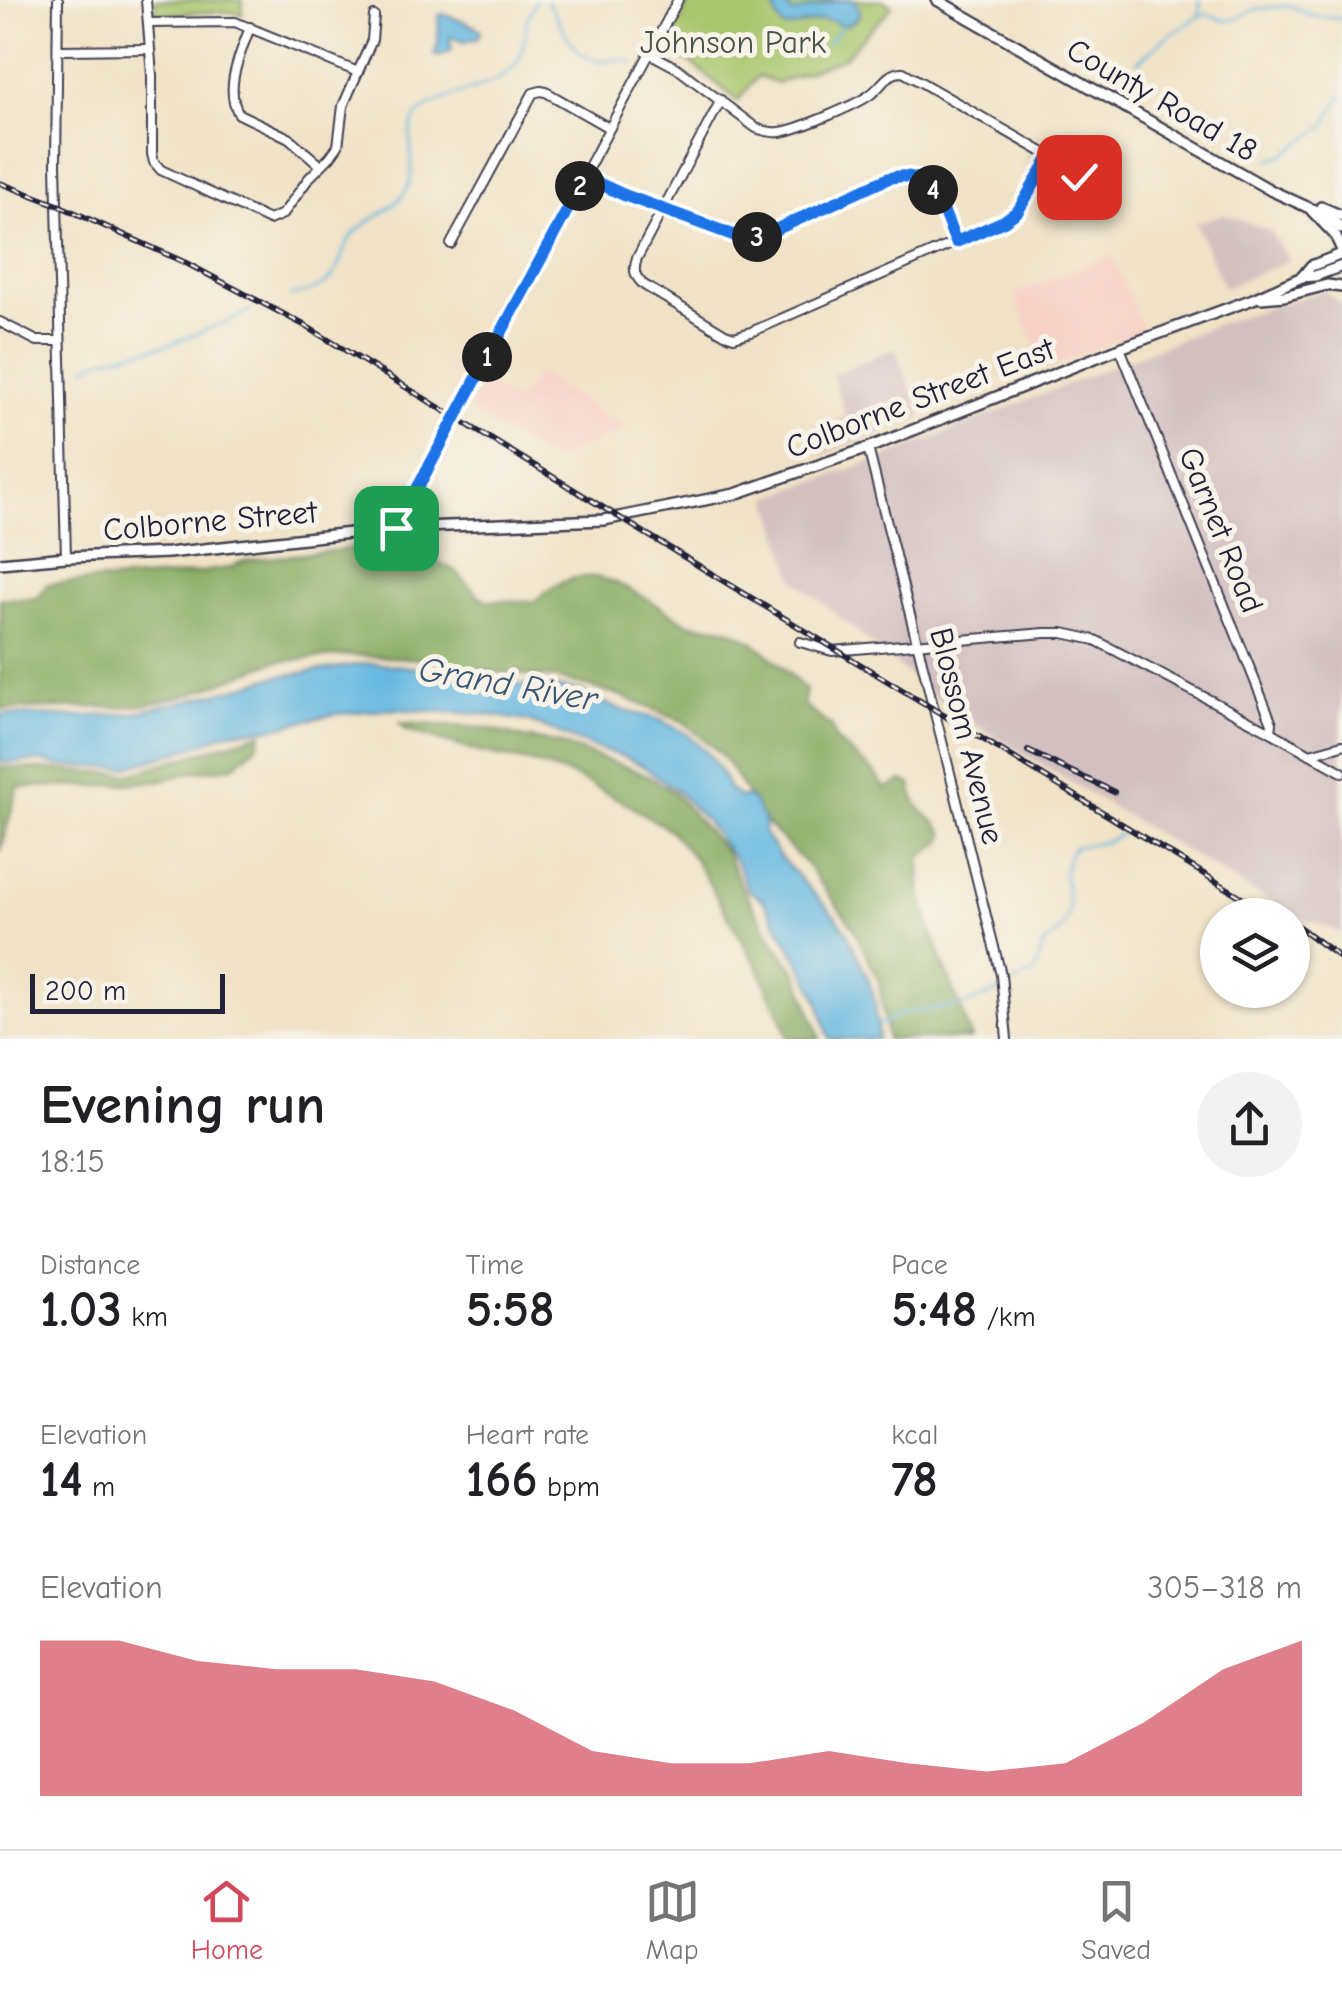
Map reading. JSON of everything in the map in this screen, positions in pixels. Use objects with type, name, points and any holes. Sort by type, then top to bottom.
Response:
[{"type":"main road","name":"County Road 18","points":[[937,0],[1227,166],[1327,216],[1342,228]]},
{"type":"main road","points":[[1276,193],[1342,216]]},
{"type":"main road","name":"County Road 18","points":[[1312,211],[1335,235],[1342,252]]},
{"type":"main road","name":"Colborne Street East","points":[[543,523],[604,520],[734,494],[868,448],[1253,299],[1342,252]]},
{"type":"main road","name":"Colborne Street East","points":[[1302,276],[1315,276],[1342,266]]},
{"type":"main road","points":[[1253,299],[1328,285],[1342,287]]},
{"type":"main road","name":"Colborne Street","points":[[0,563],[168,553],[396,528],[543,523]]},
{"type":"street","points":[[58,0],[56,164],[66,557]]},
{"type":"street","points":[[146,0],[154,162],[159,169],[269,220],[283,214],[338,146],[344,106],[372,40],[374,16]]},
{"type":"street","points":[[396,528],[678,0]]},
{"type":"street","points":[[148,23],[224,21],[250,27],[358,72]]},
{"type":"street","points":[[250,27],[234,76],[235,108],[239,114],[296,142],[320,165]]},
{"type":"street","points":[[58,50],[149,49]]},
{"type":"street","points":[[649,53],[677,68],[756,128],[769,132],[784,132],[868,97],[890,74],[903,72],[1079,177]]},
{"type":"street","points":[[450,244],[532,93],[546,92],[609,128]]},
{"type":"street","points":[[720,100],[634,266],[636,278],[644,285],[734,337],[1004,221],[1018,211],[1050,157]]},
{"type":"street","points":[[585,177],[744,239],[766,234],[889,178],[914,176],[933,190],[956,242]]},
{"type":"street","points":[[0,322],[37,341],[59,341]]},
{"type":"street","name":"Garnet Road","points":[[1120,348],[1272,723],[1272,732]]},
{"type":"street","name":"Blossom Avenue","points":[[868,448],[1001,975],[1008,1039]]},
{"type":"street","points":[[800,642],[832,651],[1045,633],[1095,640],[1342,772]]},
{"type":"street","points":[[1310,754],[1342,745]]},
{"type":"shaded area","points":[[1224,214],[1270,231],[1289,260],[1224,288],[1196,223]]},
{"type":"shaded area","points":[[1112,255],[1143,330],[1044,370],[1014,294]]},
{"type":"shaded area","points":[[1323,291],[1342,304],[1342,933],[1310,921],[1310,898],[1264,898],[951,710],[794,579],[769,497],[883,458],[1223,322]]},
{"type":"shaded area","points":[[895,348],[922,417],[819,455],[811,430],[846,417],[832,375]]},
{"type":"shaded area","points":[[538,373],[625,428],[554,462],[468,411],[483,381],[518,402]]},
{"type":"green space","points":[[155,0],[243,0],[242,15],[156,14]]},
{"type":"green space","name":"Johnson Park","points":[[690,0],[883,0],[892,7],[843,58],[778,83],[758,76],[738,101],[694,65],[665,49]]},
{"type":"green space","points":[[355,548],[386,560],[430,557],[456,571],[488,601],[536,601],[568,580],[598,578],[628,589],[688,623],[727,629],[759,647],[806,690],[803,705],[832,727],[836,740],[875,773],[886,789],[902,781],[911,784],[916,803],[945,835],[942,842],[920,858],[921,894],[972,1039],[887,1039],[879,981],[853,927],[808,866],[764,821],[729,765],[684,722],[616,694],[555,678],[476,670],[445,662],[346,655],[274,662],[191,694],[145,705],[0,709],[0,599],[37,598],[48,584],[174,576],[229,568],[244,561]]},
{"type":"green space","points":[[400,723],[487,728],[558,743],[645,774],[673,792],[726,852],[774,942],[798,974],[820,1039],[788,1039],[758,967],[696,861],[670,830],[573,776],[406,730]]},
{"type":"green space","points":[[262,733],[258,745],[232,767],[157,781],[18,787],[0,852],[0,767],[130,774]]},
{"type":"water","points":[[776,0],[804,0],[789,6],[794,13],[837,0],[854,0],[859,13],[856,20],[842,26],[821,20],[785,28],[776,15]]},
{"type":"water","points":[[442,14],[481,30],[479,37],[465,41],[452,37],[452,50],[434,55]]},
{"type":"water","name":"Grand River","points":[[370,663],[496,684],[580,691],[686,733],[709,754],[729,789],[739,797],[753,800],[765,823],[764,833],[780,857],[848,934],[875,1002],[878,1039],[829,1039],[818,999],[763,900],[748,890],[737,863],[706,821],[677,791],[624,757],[528,721],[394,709],[335,714],[273,728],[229,732],[125,768],[59,766],[41,761],[0,763],[0,714],[79,717],[134,713],[273,677]]},
{"type":"waterway","points":[[290,296],[326,283],[335,273],[351,237],[403,195],[411,179],[415,119],[434,104],[493,81],[515,65],[536,0]]},
{"type":"waterway","points":[[545,0],[583,55],[634,63]]},
{"type":"waterway","points":[[1198,15],[1199,0]]},
{"type":"waterway","points":[[1137,62],[1164,39],[1208,14],[1226,21],[1254,10],[1282,6],[1342,19]]},
{"type":"waterway","points":[[827,44],[842,26]]},
{"type":"waterway","points":[[1268,160],[1283,155],[1325,126],[1342,95]]},
{"type":"waterway","points":[[85,367],[106,358],[168,345],[251,310]]},
{"type":"waterway","points":[[1007,987],[1035,972],[1043,945],[1066,920],[1069,909],[1065,873],[1074,847],[1106,841],[1122,832]]},
{"type":"waterway","points":[[878,1025],[904,1013],[965,1005],[1000,991]]},
{"type":"railway","points":[[0,183],[186,263],[304,325],[1243,898]]},
{"type":"railway","points":[[1028,751],[1114,792]]},
{"type":"railway","points":[[1310,935],[1342,959]]},
{"type":"route","points":[[396,528],[585,177],[744,239],[766,234],[889,178],[914,176],[933,190],[956,242],[1018,211],[1050,157],[1079,177]]}]
